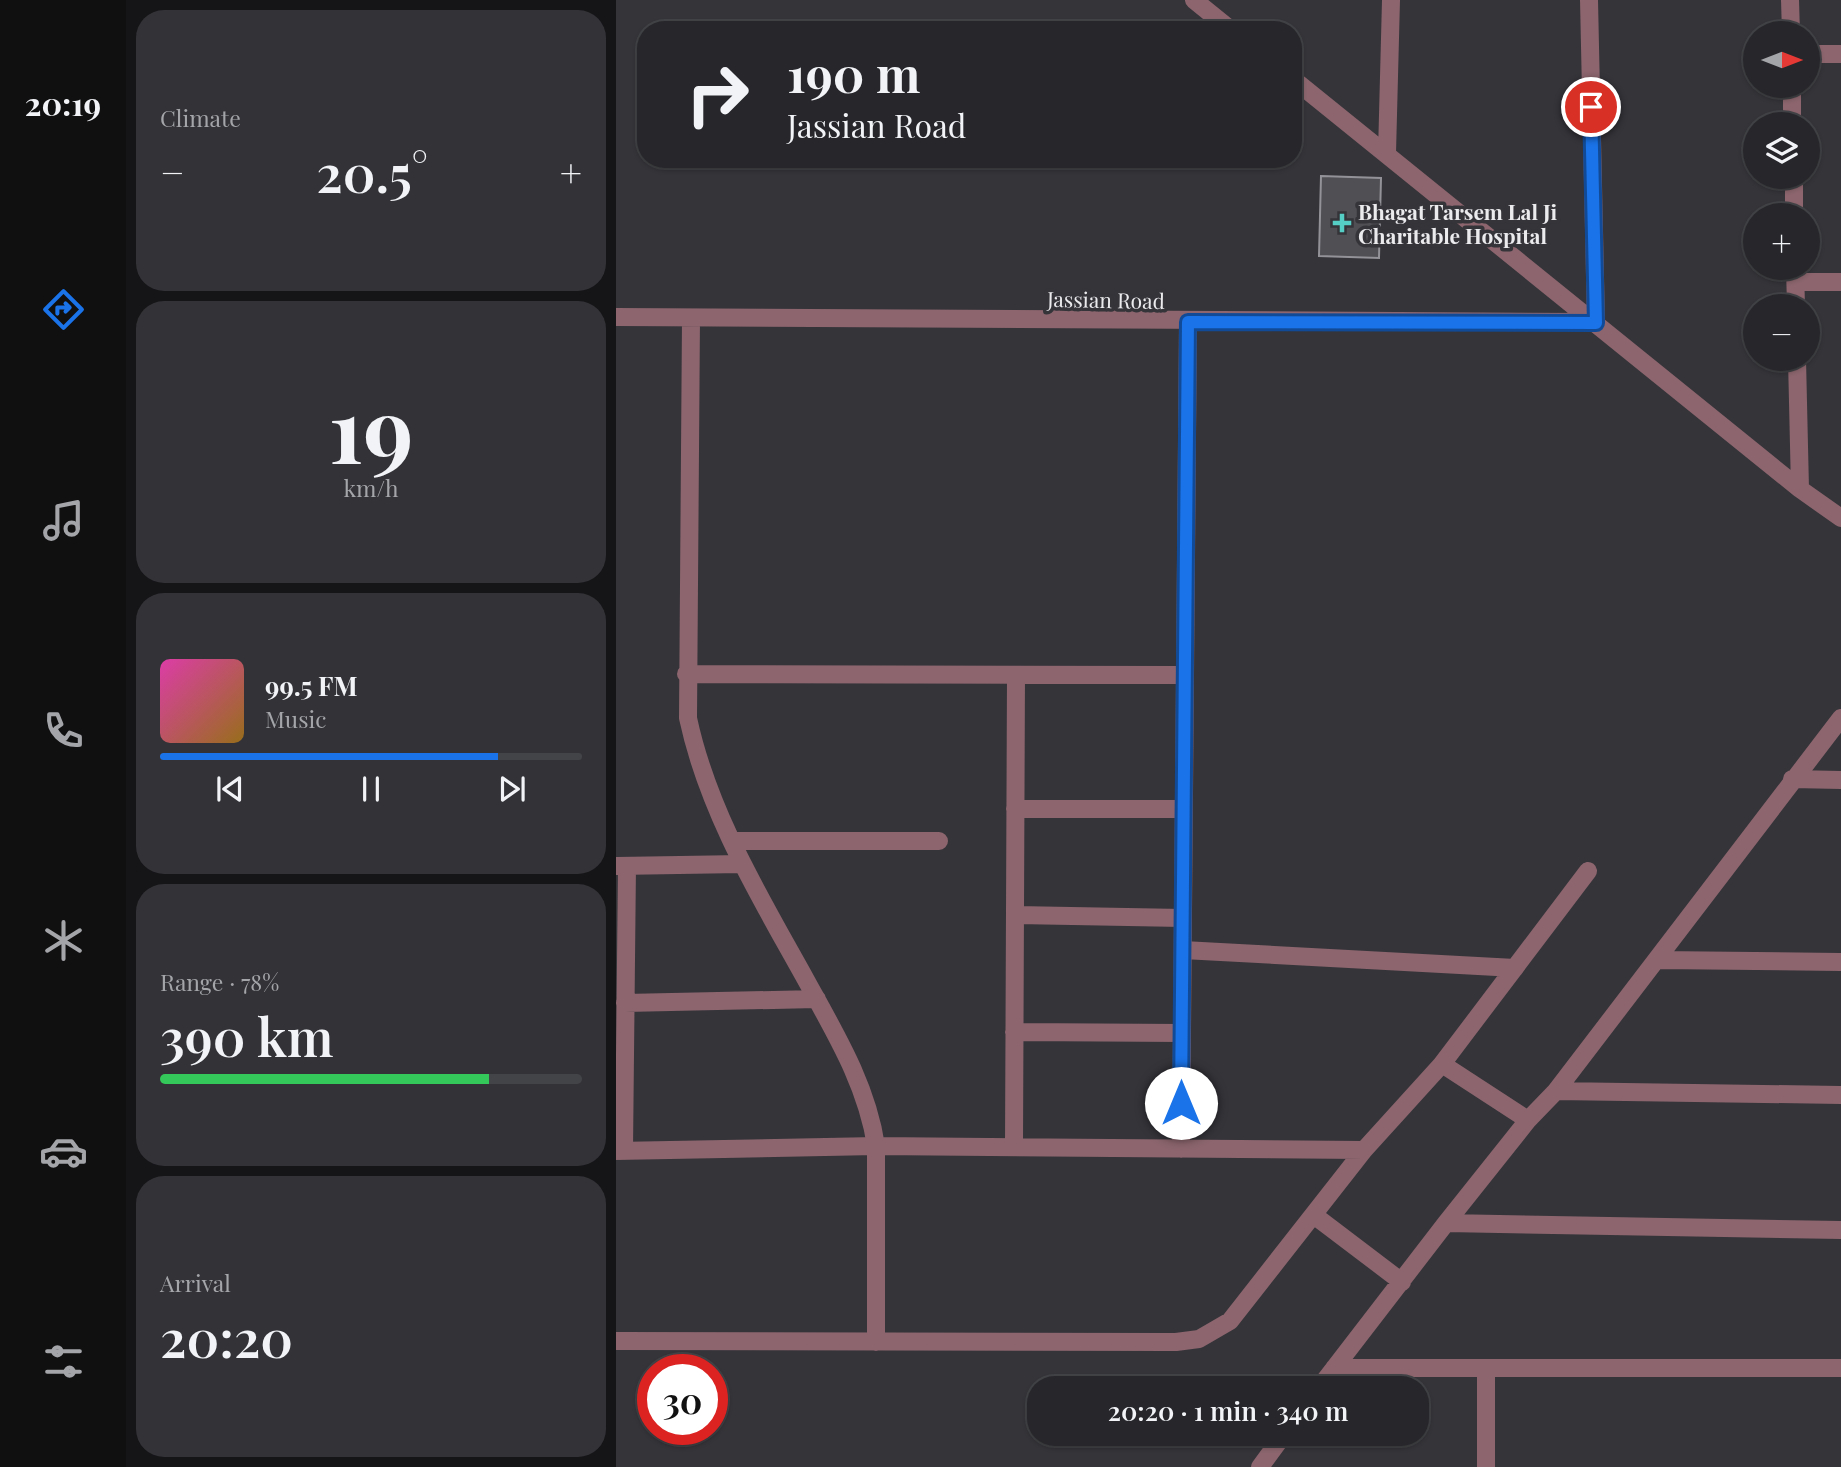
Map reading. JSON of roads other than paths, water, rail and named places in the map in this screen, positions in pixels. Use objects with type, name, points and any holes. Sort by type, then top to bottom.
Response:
[{"type":"street","points":[[1194,0],[1220,21]]},
{"type":"street","points":[[1387,153],[1391,0]]},
{"type":"street","points":[[1589,0],[1596,323]]},
{"type":"street","points":[[1790,0],[1791,21]]},
{"type":"street","points":[[1820,54],[1841,54]]},
{"type":"street","points":[[1302,86],[1800,489],[1841,518]]},
{"type":"street","points":[[1820,279],[1841,282]]},
{"type":"street","name":"Jassian Road","points":[[616,317],[1596,323]]},
{"type":"street","points":[[691,318],[686,674],[688,718],[695,750],[742,864],[817,999],[860,1085],[872,1117],[876,1146],[876,1342]]},
{"type":"street","points":[[1181,1149],[1188,322]]},
{"type":"street","points":[[1797,371],[1800,489]]},
{"type":"street","points":[[686,674],[1185,676]]},
{"type":"street","points":[[1014,1146],[1016,675]]},
{"type":"street","points":[[1328,1376],[1528,1120],[1556,1091],[1791,779],[1841,718]]},
{"type":"street","points":[[1791,779],[1841,780]]},
{"type":"street","points":[[1015,809],[1184,810]]},
{"type":"street","points":[[732,841],[939,841]]},
{"type":"street","points":[[742,864],[621,866],[625,1003],[620,1151],[876,1146],[1364,1150]]},
{"type":"street","points":[[616,1341],[1176,1342],[1199,1339],[1230,1321],[1315,1216],[1364,1150],[1442,1064],[1588,871]]},
{"type":"street","points":[[1015,915],[1183,918]]},
{"type":"street","points":[[1183,950],[1515,968]]},
{"type":"street","points":[[1657,960],[1841,962]]},
{"type":"street","points":[[625,1003],[817,999]]},
{"type":"street","points":[[1014,1032],[1182,1033]]},
{"type":"street","points":[[1442,1064],[1528,1120]]},
{"type":"street","points":[[1556,1091],[1841,1096]]},
{"type":"street","points":[[1315,1216],[1402,1282]]},
{"type":"street","points":[[1446,1223],[1841,1230]]},
{"type":"street","points":[[1334,1368],[1841,1368]]},
{"type":"street","points":[[1486,1368],[1486,1467]]},
{"type":"street","points":[[1260,1467],[1275,1446]]},
{"type":"place","name":"Bhagat Tarsem Lal Ji Charitable Hospital","points":[[1342,223]]}]
